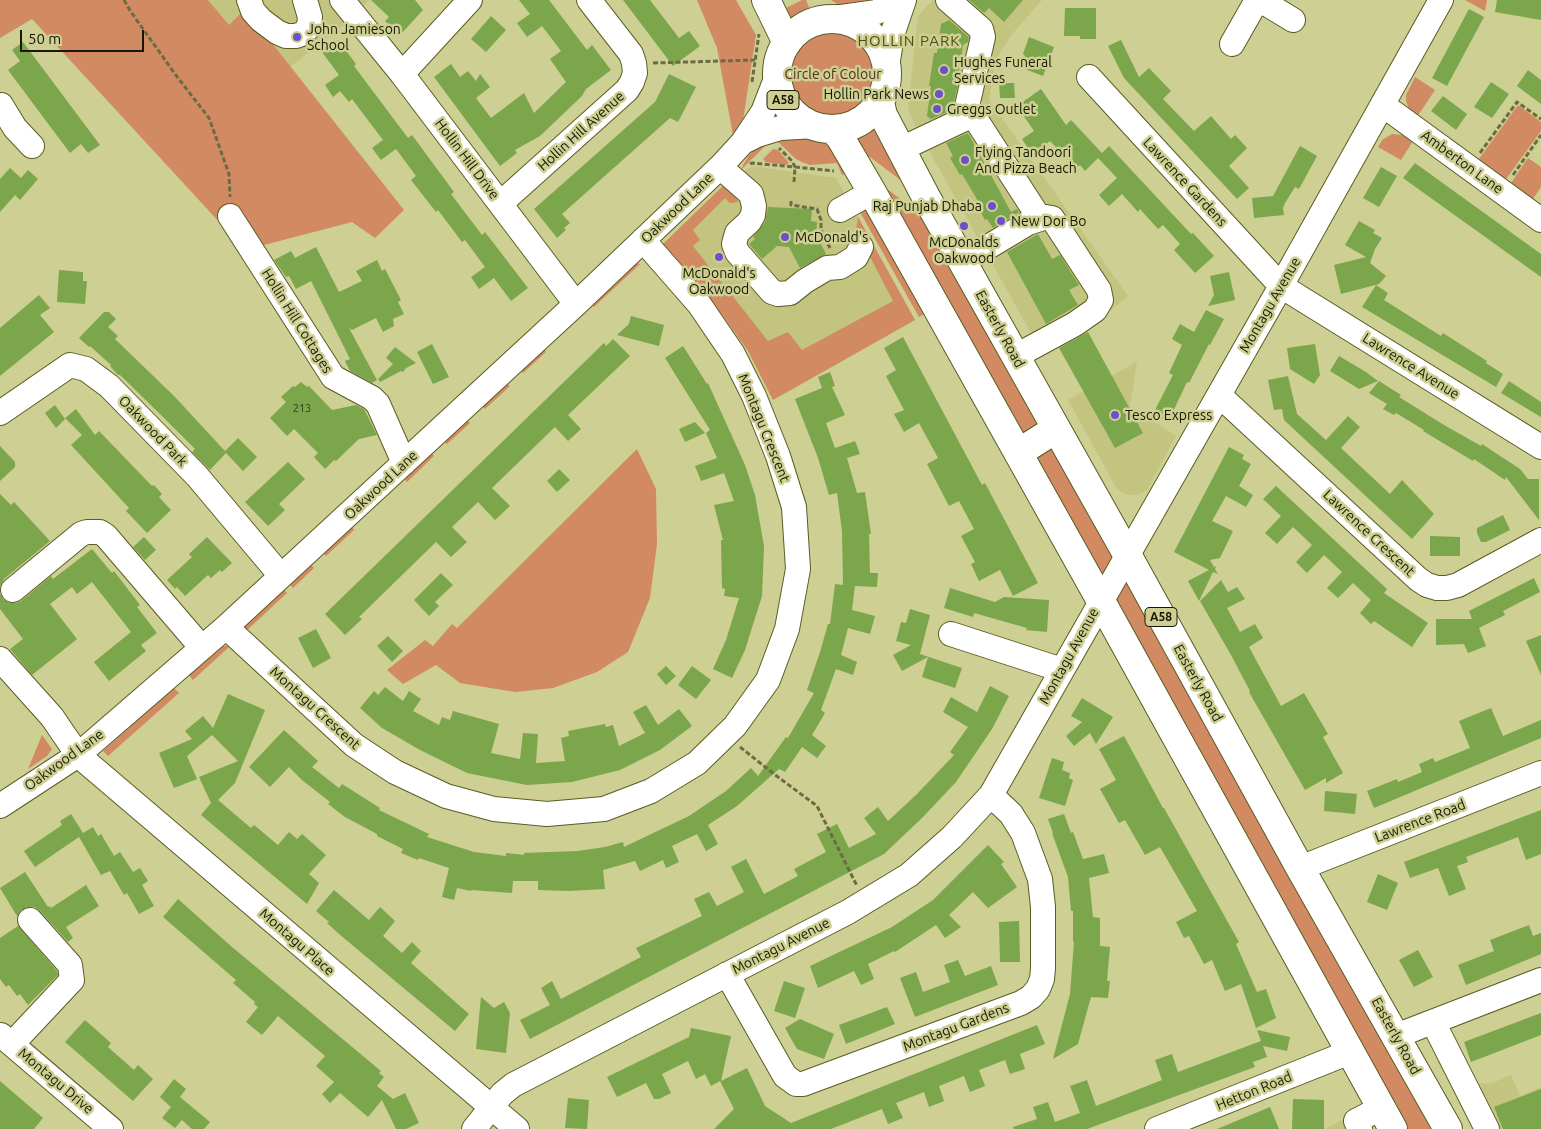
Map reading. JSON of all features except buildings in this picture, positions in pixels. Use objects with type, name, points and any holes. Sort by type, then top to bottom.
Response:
[{"type":"main road","points":[[766,0],[787,43]]},
{"type":"main road","points":[[824,128],[845,128],[868,117],[880,103],[886,90],[888,76],[881,46],[862,27],[827,12]]},
{"type":"main road","name":"A58","points":[[827,12],[816,21],[793,34],[778,60],[777,76],[782,98],[788,108],[799,119],[840,136],[1101,601],[1387,1119]]},
{"type":"main road","name":"Easterly Road","points":[[880,103],[883,115],[900,149],[1300,868],[1448,1129]]},
{"type":"main road","points":[[1018,453],[1056,429]]},
{"type":"street","points":[[249,0],[253,10],[261,20],[286,36],[296,36],[304,33],[309,26],[310,17],[305,0]]},
{"type":"street","points":[[402,74],[470,0]]},
{"type":"street","points":[[589,0],[631,54],[634,63]]},
{"type":"street","points":[[827,12],[877,12],[895,0]]},
{"type":"street","points":[[887,67],[892,35],[904,0]]},
{"type":"street","points":[[948,0],[985,25],[964,119]]},
{"type":"street","points":[[1232,44],[1259,0],[1293,20]]},
{"type":"street","name":"Montagu Avenue","points":[[474,1129],[502,1094],[513,1085],[865,902],[909,875],[952,837],[991,795],[1281,286],[1441,0]]},
{"type":"street","name":"Hollin Hill Drive","points":[[348,8],[402,74],[576,304]]},
{"type":"street","name":"Hollin Hill Avenue","points":[[501,203],[627,90],[632,82],[634,63]]},
{"type":"street","name":"Oakwood Lane","points":[[752,154],[763,112],[777,76]]},
{"type":"street","name":"Lawrence Gardens","points":[[1089,77],[1281,286]]},
{"type":"street","points":[[1,105],[7,133],[32,146]]},
{"type":"street","name":"Amberton Lane","points":[[1383,105],[1541,220]]},
{"type":"street","points":[[900,149],[973,114],[1040,219]]},
{"type":"street","name":"Oakwood Lane","points":[[0,806],[78,755],[226,627],[643,240],[735,180],[752,154],[757,135],[780,128],[824,128]]},
{"type":"street","points":[[735,180],[754,206],[753,215],[749,222],[737,233],[734,238],[734,244],[737,252],[772,292],[778,294],[790,292],[796,295],[821,286],[834,276],[836,259],[856,256],[861,247]]},
{"type":"street","points":[[840,210],[872,192]]},
{"type":"street","name":"Hollin Hill Cottages","points":[[230,216],[333,377],[372,398],[378,404],[404,463]]},
{"type":"street","points":[[963,262],[1028,223],[1046,217],[1052,218],[1099,290],[1101,300],[1094,310],[1075,324],[1016,356]]},
{"type":"street","name":"Montagu Crescent","points":[[226,627],[354,745],[395,772],[446,796],[494,810],[546,814],[604,808],[651,791],[698,763],[735,726],[768,680],[787,629],[798,569],[794,507],[778,456],[754,396],[733,354],[699,304],[643,240]]},
{"type":"street","name":"Lawrence Avenue","points":[[1281,286],[1541,447]]},
{"type":"street","name":"Oakwood Park","points":[[0,412],[70,365],[86,369],[109,386],[197,476],[281,576]]},
{"type":"street","name":"Lawrence Crescent","points":[[1219,395],[1427,585],[1437,588],[1458,585],[1541,540]]},
{"type":"street","points":[[13,590],[80,534],[94,531],[100,532],[106,536],[202,648]]},
{"type":"street","points":[[951,634],[1062,670]]},
{"type":"street","name":"Montagu Place","points":[[0,660],[52,717],[78,755],[517,1129]]},
{"type":"street","name":"Lawrence Road","points":[[1300,868],[1541,773]]},
{"type":"street","name":"Montagu Gardens","points":[[727,974],[785,1076],[796,1084],[803,1084],[1021,1003],[1031,997],[1038,989],[1043,974],[1044,935],[1040,879],[1022,833],[1012,814],[991,795]]},
{"type":"street","points":[[6,1039],[72,980],[70,965],[30,920]]},
{"type":"street","points":[[1396,1036],[1541,980]]},
{"type":"street","points":[[1433,1022],[1487,1129]]},
{"type":"street","name":"Montagu Drive","points":[[6,1039],[111,1129]]},
{"type":"street","name":"Hetton Road","points":[[1157,1129],[1350,1052]]},
{"type":"street","points":[[1360,1129],[1356,1121],[1387,1119]]},
{"type":"path","points":[[124,0],[175,74],[209,118],[229,174],[230,216]]},
{"type":"path","points":[[751,89],[759,35],[757,29]]},
{"type":"path","points":[[634,63],[755,60]]},
{"type":"path","points":[[1469,168],[1517,102],[1541,119]]},
{"type":"path","points":[[1502,191],[1541,135]]},
{"type":"path","points":[[735,180],[752,154],[796,167],[777,146]]},
{"type":"path","points":[[791,201],[791,205],[817,209],[822,220],[821,230],[836,259]]},
{"type":"path","points":[[726,735],[816,806],[865,902]]},
{"type":"shaded area","name":"John Jamieson School","points":[[208,0],[369,0],[355,16],[290,67],[245,10],[229,25]]},
{"type":"shaded area","points":[[933,0],[1042,0],[1013,33],[996,59],[989,100],[1128,296],[1110,311],[1040,349],[918,131],[908,109],[918,16]]},
{"type":"shaded area","points":[[752,166],[836,178],[915,320],[773,400],[748,351],[703,288],[663,244],[727,182]]},
{"type":"shaded area","points":[[1137,362],[1130,406],[1176,436],[1147,490],[1140,494],[1132,495],[1125,494],[1117,489],[1068,400]]},
{"type":"shaded area","points":[[1435,1046],[1477,1083],[1495,1082],[1511,1075],[1520,1096],[1541,1087],[1541,1129],[1475,1129],[1436,1059]]},
{"type":"shaded area","points":[[1357,1112],[1367,1129],[1325,1129]]},
{"type":"green space","points":[[0,0],[208,0],[229,25],[245,9],[404,210],[375,238],[352,222],[245,250],[32,19],[0,38]]},
{"type":"green space","points":[[697,0],[736,0],[756,35],[742,127],[733,135],[717,48]]},
{"type":"green space","points":[[802,0],[806,0],[809,7],[807,11],[789,19],[782,10]]},
{"type":"green space","points":[[831,0],[885,0],[842,7]]},
{"type":"green space","points":[[1465,0],[1487,0],[1485,11]]},
{"type":"green space","name":"Circle of Colour","points":[[833,30],[850,33],[864,43],[874,57],[877,74],[874,91],[864,105],[850,115],[833,118],[816,115],[802,105],[792,91],[789,74],[792,57],[802,43],[816,33]]},
{"type":"green space","points":[[1415,77],[1435,90],[1417,117],[1410,112],[1406,101],[1406,95]]},
{"type":"green space","points":[[1518,105],[1541,122],[1541,131],[1506,179],[1479,159]]},
{"type":"green space","points":[[876,128],[907,185],[870,157],[865,159],[856,140]]},
{"type":"green space","points":[[1392,134],[1404,135],[1413,141],[1401,160],[1378,147],[1382,140]]},
{"type":"green space","points":[[813,138],[833,147],[849,172],[842,175],[837,163],[810,165],[802,162],[796,159],[778,142],[789,139]]},
{"type":"green space","points":[[761,144],[766,145],[742,169],[749,155]]},
{"type":"green space","points":[[773,149],[778,150],[789,163],[786,165],[766,162],[763,159]]},
{"type":"green space","points":[[1528,158],[1541,167],[1541,187],[1533,199],[1511,183]]},
{"type":"green space","points":[[876,181],[913,208],[919,207],[1038,422],[1034,430],[1027,434],[1019,433]]},
{"type":"green space","points":[[727,182],[738,202],[730,203],[725,198],[693,230],[700,240],[693,246],[768,341],[788,332],[802,350],[893,301],[856,230],[858,217],[915,320],[773,400],[748,351],[703,288],[663,244]]},
{"type":"green space","points":[[866,208],[926,313],[919,317],[860,212]]},
{"type":"green space","points":[[632,264],[640,264],[594,307],[590,302]]},
{"type":"green space","points":[[542,347],[546,352],[523,373],[519,369]]},
{"type":"green space","points":[[505,381],[510,386],[485,409],[481,405]]},
{"type":"green space","points":[[466,418],[470,423],[447,444],[443,440]]},
{"type":"green space","points":[[1053,446],[1115,557],[1104,576],[1099,576],[1033,462],[1037,450]]},
{"type":"green space","points":[[637,449],[656,489],[657,544],[650,598],[628,652],[597,672],[553,688],[515,692],[460,683],[436,665],[403,684],[387,670],[425,640],[433,646],[452,624],[457,628]]},
{"type":"green space","points":[[430,452],[434,456],[407,482],[403,477]]},
{"type":"green space","points":[[351,525],[354,530],[326,556],[322,552]]},
{"type":"green space","points":[[310,563],[314,568],[293,588],[289,583]]},
{"type":"green space","points":[[1125,583],[1131,583],[1436,1129],[1405,1129],[1113,600]]},
{"type":"green space","points":[[283,588],[287,593],[244,633],[245,623]]},
{"type":"green space","points":[[221,646],[230,646],[193,680],[189,675]]},
{"type":"green space","points":[[174,688],[179,693],[108,756],[103,751]]},
{"type":"green space","points":[[42,735],[52,749],[47,756],[28,769]]},
{"type":"place","name":"John Jamieson School","points":[[297,37]]},
{"type":"place","name":"Hughes Funeral Services","points":[[944,70]]},
{"type":"place","name":"Hollin Park News","points":[[939,94]]},
{"type":"place","name":"Greggs Outlet","points":[[937,109]]},
{"type":"place","name":"Flying Tandoori And Pizza Beach","points":[[965,160]]},
{"type":"place","name":"Raj Punjab Dhaba","points":[[992,206]]},
{"type":"place","name":"New Dor Bo","points":[[1001,221]]},
{"type":"place","name":"McDonalds Oakwood","points":[[964,226]]},
{"type":"place","name":"McDonald's","points":[[785,237]]},
{"type":"place","name":"McDonald's Oakwood","points":[[719,257]]},
{"type":"place","name":"Tesco Express","points":[[1115,415]]},
{"type":"district","name":"HOLLIN PARK","points":[[909,41]]}]
